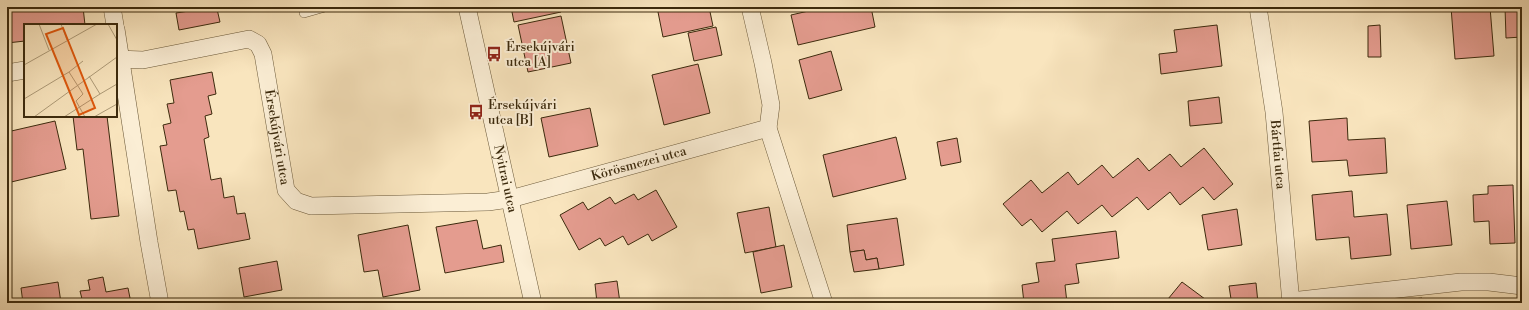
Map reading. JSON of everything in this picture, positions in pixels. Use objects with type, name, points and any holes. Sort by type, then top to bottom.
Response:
[{"type":"street","points":[[112,7],[115,24]]},
{"type":"street","name":"Nyitrai utca","points":[[467,7],[533,303]]},
{"type":"street","points":[[750,7],[771,105],[768,128],[824,303]]},
{"type":"street","name":"Bártfai utca","points":[[1258,7],[1274,112],[1291,302]]},
{"type":"street","name":"Érsekújvári utca","points":[[118,59],[143,60],[249,39],[258,44],[263,54],[286,190],[296,201],[311,206],[488,202],[510,199]]},
{"type":"street","points":[[117,44],[118,59],[160,303]]},
{"type":"street","points":[[7,73],[24,70]]},
{"type":"street","name":"Körösmezei utca","points":[[510,199],[768,128]]},
{"type":"street","points":[[1291,302],[1461,282],[1489,282],[1522,286]]},
{"type":"lane","points":[[304,13],[325,7]]},
{"type":"building","points":[[32,7],[83,7],[85,24],[24,24],[24,41],[7,43],[7,11]]},
{"type":"building","points":[[188,7],[227,7],[217,9],[220,22],[179,30],[176,13],[189,11]]},
{"type":"building","points":[[511,7],[560,7],[561,12],[514,22]]},
{"type":"building","points":[[657,7],[698,7],[699,9],[709,7],[713,26],[663,37]]},
{"type":"building","points":[[826,7],[871,7],[875,27],[798,45],[791,15]]},
{"type":"building","points":[[1187,7],[1213,7],[1187,10]]},
{"type":"building","points":[[1451,7],[1490,7],[1494,56],[1455,59]]},
{"type":"building","points":[[1505,7],[1522,7],[1522,37],[1506,38]]},
{"type":"building","points":[[561,16],[571,63],[528,72],[518,25]]},
{"type":"building","points":[[1217,25],[1222,66],[1161,74],[1159,54],[1177,52],[1174,30]]},
{"type":"building","points":[[1380,25],[1381,57],[1368,57],[1368,26]]},
{"type":"building","points":[[716,27],[722,55],[694,61],[688,33]]},
{"type":"building","points":[[831,51],[842,90],[809,99],[799,60]]},
{"type":"building","points":[[698,64],[710,113],[664,125],[652,75]]},
{"type":"building","points":[[212,72],[216,94],[208,96],[212,114],[205,116],[209,137],[204,139],[211,180],[221,178],[224,198],[234,196],[237,214],[245,213],[250,239],[198,249],[194,229],[188,230],[184,211],[180,212],[176,190],[168,191],[160,146],[167,145],[163,125],[171,123],[167,104],[174,103],[170,80]]},
{"type":"building","points":[[1219,97],[1222,123],[1190,126],[1188,101]]},
{"type":"building","points":[[590,108],[598,146],[549,157],[541,118]]},
{"type":"building","points":[[73,117],[107,117],[119,216],[91,219],[83,149],[77,150]]},
{"type":"building","points":[[1347,118],[1348,140],[1385,138],[1387,173],[1349,176],[1347,160],[1312,162],[1309,121]]},
{"type":"building","points":[[55,121],[66,169],[7,183],[7,132]]},
{"type":"building","points":[[896,137],[906,179],[833,197],[823,155]]},
{"type":"building","points":[[957,138],[961,162],[941,166],[937,142]]},
{"type":"building","points":[[1204,148],[1233,184],[1214,200],[1203,187],[1180,205],[1170,192],[1148,210],[1137,197],[1112,217],[1102,205],[1078,224],[1067,211],[1042,232],[1031,219],[1022,226],[1003,204],[1031,180],[1042,193],[1068,172],[1078,185],[1102,165],[1113,178],[1138,158],[1149,171],[1170,154],[1181,167]]},
{"type":"building","points":[[1513,185],[1515,243],[1490,244],[1489,221],[1474,222],[1473,195],[1488,194],[1488,186]]},
{"type":"building","points":[[656,190],[677,227],[652,241],[648,234],[628,245],[623,236],[605,246],[600,238],[579,250],[560,215],[583,202],[588,210],[610,197],[615,204],[634,194],[638,200]]},
{"type":"building","points":[[1352,191],[1354,217],[1387,214],[1391,255],[1351,259],[1349,237],[1316,240],[1312,195]]},
{"type":"building","points":[[1447,201],[1452,245],[1411,249],[1407,205]]},
{"type":"building","points":[[769,207],[776,247],[745,253],[737,213]]},
{"type":"building","points":[[1237,209],[1242,245],[1208,250],[1202,215]]},
{"type":"building","points":[[897,218],[904,265],[879,269],[877,258],[866,260],[864,250],[850,252],[847,225]]},
{"type":"building","points":[[477,220],[483,249],[501,245],[504,262],[445,273],[436,227]]},
{"type":"building","points":[[408,225],[420,290],[383,297],[378,270],[364,272],[358,235]]},
{"type":"building","points":[[1116,231],[1119,258],[1076,264],[1079,283],[1065,285],[1067,303],[1024,303],[1022,285],[1039,282],[1036,263],[1055,261],[1052,239]]},
{"type":"building","points":[[784,245],[792,287],[761,293],[753,252]]},
{"type":"building","points":[[864,250],[866,260],[877,258],[879,269],[854,272],[850,252]]},
{"type":"building","points":[[277,261],[282,290],[244,297],[239,268]]},
{"type":"building","points":[[103,277],[106,292],[128,288],[131,303],[83,303],[80,291],[90,290],[88,280]]},
{"type":"building","points":[[617,281],[620,303],[597,303],[595,284]]},
{"type":"building","points":[[58,282],[61,303],[23,303],[21,288]]},
{"type":"building","points":[[1182,282],[1209,302],[1231,299],[1229,286],[1256,283],[1258,303],[1174,303],[1168,299]]},
{"type":"building","points":[[1422,298],[1422,303],[1385,303],[1385,302]]},
{"type":"place","name":"Érsekújvári utca [A]","points":[[494,54]]},
{"type":"place","name":"Érsekújvári utca [B]","points":[[476,112]]}]
